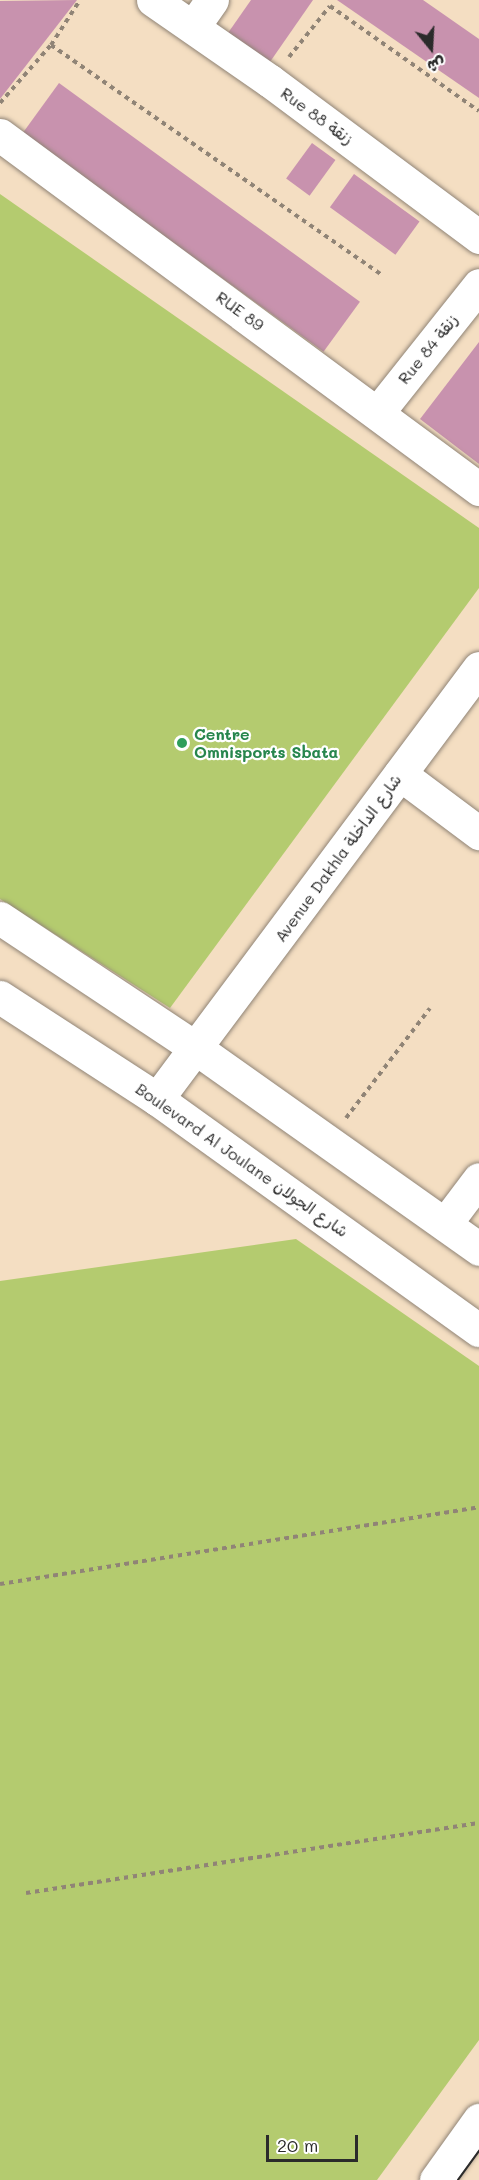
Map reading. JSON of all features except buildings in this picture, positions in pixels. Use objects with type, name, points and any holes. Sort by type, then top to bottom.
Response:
[{"type":"street","name":"Rue 88 زنقة","points":[[153,0],[270,81],[479,237]]},
{"type":"street","points":[[193,27],[212,0]]},
{"type":"street","name":"RUE 89","points":[[0,135],[378,412],[479,489]]},
{"type":"street","name":"Rue 84 زنقة","points":[[378,412],[479,285]]},
{"type":"street","name":"Avenue Dakhla شارع الداخلة","points":[[157,1099],[197,1049],[479,668]]},
{"type":"street","points":[[400,774],[479,833]]},
{"type":"street","points":[[2,924],[197,1049],[329,1140],[479,1250]]},
{"type":"street","name":"Boulevard Al Joulane شارع الجولان","points":[[0,997],[157,1099],[479,1330]]},
{"type":"street","points":[[445,1224],[479,1179]]},
{"type":"street","points":[[436,2180],[479,2120]]},
{"type":"path","points":[[0,103],[51,45],[80,0]]},
{"type":"path","points":[[270,81],[330,6],[479,111]]},
{"type":"path","points":[[51,45],[381,274]]},
{"type":"path","points":[[329,1140],[430,1008]]},
{"type":"path","points":[[0,1584],[479,1507]]},
{"type":"path","points":[[26,1893],[479,1823]]},
{"type":"green space","name":"Centre Omnisports Sbata","points":[[0,194],[479,528],[479,588],[170,1008],[0,899]]},
{"type":"green space","points":[[296,1239],[479,1366],[479,2040],[377,2180],[0,2180],[0,1281]]},
{"type":"tram line","points":[[458,2180],[479,2151]]},
{"type":"place","name":"Centre Omnisports Sbata","points":[[182,743]]}]
